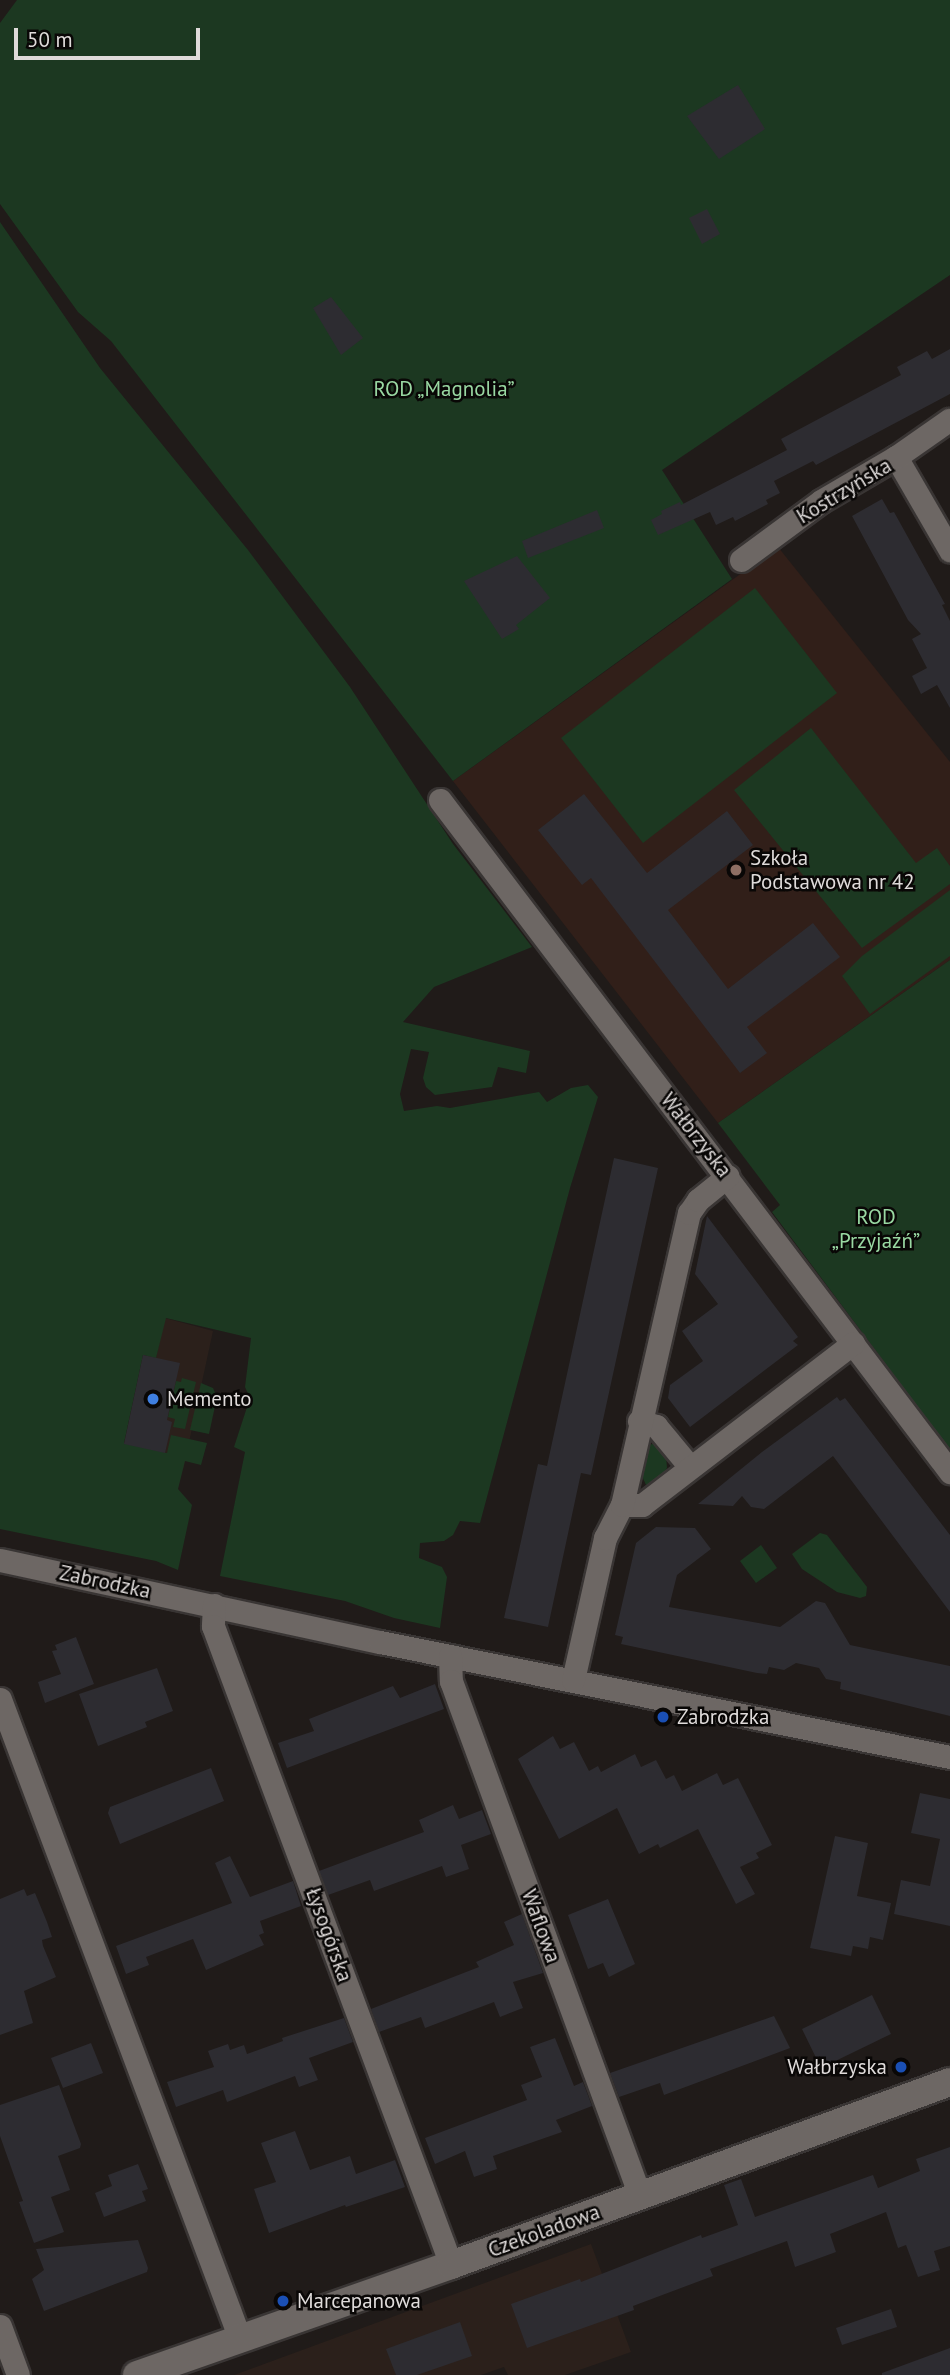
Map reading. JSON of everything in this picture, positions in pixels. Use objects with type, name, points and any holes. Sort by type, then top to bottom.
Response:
[{"type":"street","points":[[896,457],[949,420]]},
{"type":"street","name":"Kostrzyńska","points":[[741,560],[821,501],[896,457],[950,548]]},
{"type":"street","name":"Wałbrzyska","points":[[440,800],[728,1176],[950,1472]]},
{"type":"street","points":[[573,1680],[604,1538],[622,1505],[639,1421],[689,1213],[698,1200],[728,1176]]},
{"type":"street","points":[[622,1505],[642,1506],[853,1343]]},
{"type":"street","points":[[639,1421],[656,1426],[690,1467]]},
{"type":"street","name":"Zabrodzka","points":[[0,1560],[450,1656],[950,1757]]},
{"type":"street","name":"Łysogórska","points":[[214,1605],[213,1626],[451,2265]]},
{"type":"street","name":"Waflowa","points":[[450,1656],[451,1681],[640,2196]]},
{"type":"street","points":[[0,1699],[240,2339]]},
{"type":"street","name":"Czekoladowa","points":[[137,2375],[451,2265],[950,2082]]},
{"type":"street","points":[[0,2326],[18,2375]]},
{"type":"shaded area","name":"Szkoła Podstawowa nr 42","points":[[778,547],[950,762],[950,960],[718,1123],[453,781]]},
{"type":"shaded area","points":[[165,1318],[213,1331],[183,1470],[124,1444],[143,1355],[156,1357]]},
{"type":"shaded area","points":[[591,2244],[631,2352],[565,2375],[508,2375],[504,2367],[481,2375],[234,2375]]},
{"type":"green space","name":"ROD „Magnolia”","points":[[17,0],[950,0],[950,275],[662,470],[732,579],[453,781],[111,341],[78,312],[0,204],[0,23]]},
{"type":"green space","points":[[0,222],[100,368],[248,550],[350,687],[453,844],[532,947],[434,987],[403,1022],[530,1051],[526,1073],[498,1067],[492,1087],[435,1095],[426,1087],[423,1078],[429,1052],[411,1049],[400,1094],[404,1111],[437,1106],[450,1108],[539,1092],[547,1102],[571,1088],[588,1085],[598,1097],[570,1188],[480,1523],[460,1521],[453,1535],[444,1541],[420,1543],[419,1558],[442,1567],[447,1577],[440,1628],[394,1618],[345,1601],[220,1576],[245,1452],[234,1447],[250,1398],[245,1387],[251,1338],[166,1318],[156,1358],[143,1355],[124,1443],[167,1453],[171,1435],[207,1443],[201,1465],[185,1461],[178,1489],[192,1505],[178,1570],[156,1561],[0,1529]]},
{"type":"green space","points":[[755,588],[837,693],[643,843],[561,738]]},
{"type":"green space","points":[[811,728],[916,863],[937,848],[950,866],[950,884],[862,948],[734,790]]},
{"type":"green space","points":[[950,890],[950,956],[870,1014],[842,976],[862,956]]},
{"type":"green space","name":"ROD „Przyjaźń”","points":[[950,960],[950,1450],[772,1212],[780,1205],[718,1123]]},
{"type":"green space","points":[[182,1378],[196,1382],[185,1429],[173,1427],[175,1419],[168,1417],[176,1381],[181,1382]]},
{"type":"green space","points":[[201,1383],[213,1388],[217,1397],[209,1434],[190,1430]]},
{"type":"green space","points":[[656,1443],[666,1454],[667,1468],[660,1478],[646,1485],[642,1476],[649,1445]]},
{"type":"green space","points":[[820,1533],[827,1535],[867,1587],[866,1596],[860,1598],[837,1592],[802,1569],[792,1554]]},
{"type":"green space","points":[[761,1545],[777,1568],[756,1583],[740,1561]]},
{"type":"building","points":[[738,85],[765,129],[719,159],[687,116]]},
{"type":"building","points":[[707,209],[720,234],[702,244],[689,218]]},
{"type":"building","points":[[331,297],[363,338],[341,355],[313,308]]},
{"type":"building","points":[[950,349],[950,394],[816,465],[813,461],[774,481],[780,493],[766,500],[768,504],[735,521],[733,517],[716,525],[710,512],[658,535],[651,520],[662,514],[661,511],[680,502],[681,505],[787,450],[781,439],[901,375],[897,367],[927,351],[932,359]]},
{"type":"building","points":[[882,499],[890,513],[894,512],[945,604],[942,605],[950,621],[950,708],[937,685],[921,694],[912,676],[927,668],[912,639],[921,634],[908,620],[852,516]]},
{"type":"building","points":[[597,510],[604,528],[528,558],[522,541]]},
{"type":"building","points":[[517,556],[550,598],[516,625],[519,629],[502,639],[464,581]]},
{"type":"building","points":[[584,794],[647,873],[727,811],[753,845],[668,910],[728,989],[813,923],[840,957],[747,1027],[767,1053],[740,1073],[591,878],[582,885],[538,830]]},
{"type":"building","points":[[614,1158],[658,1168],[591,1475],[581,1473],[548,1627],[504,1618],[538,1464],[547,1466]]},
{"type":"building","points":[[707,1216],[798,1337],[793,1341],[798,1345],[690,1427],[668,1398],[670,1385],[703,1361],[682,1331],[718,1304],[695,1274]]},
{"type":"building","name":"Memento","points":[[143,1355],[180,1363],[167,1420],[172,1422],[165,1453],[124,1444]]},
{"type":"building","points":[[837,1397],[840,1401],[845,1398],[950,1535],[950,1612],[833,1456],[764,1509],[751,1507],[742,1496],[733,1506],[698,1504],[762,1452]]},
{"type":"building","points":[[656,1527],[695,1528],[711,1549],[677,1575],[669,1607],[780,1627],[816,1601],[825,1603],[850,1645],[950,1666],[950,1716],[840,1689],[841,1682],[826,1679],[819,1668],[796,1663],[784,1670],[769,1667],[767,1674],[757,1673],[621,1644],[623,1637],[615,1635],[636,1543]]},
{"type":"building","points":[[76,1637],[94,1684],[45,1703],[38,1682],[61,1674],[52,1651],[57,1650],[55,1645]]},
{"type":"building","points":[[157,1668],[173,1711],[145,1722],[147,1727],[98,1746],[79,1694]]},
{"type":"building","points":[[435,1684],[444,1709],[287,1768],[278,1743],[314,1731],[309,1719],[393,1686],[400,1698]]},
{"type":"building","points":[[553,1736],[560,1749],[574,1742],[589,1771],[598,1766],[601,1772],[635,1754],[641,1767],[656,1760],[666,1779],[674,1775],[682,1791],[717,1773],[723,1785],[738,1778],[772,1845],[756,1853],[759,1858],[740,1867],[755,1894],[736,1904],[698,1829],[660,1848],[658,1844],[639,1854],[617,1808],[559,1839],[518,1759]]},
{"type":"building","points":[[211,1768],[224,1801],[120,1844],[108,1813],[110,1807]]},
{"type":"building","points":[[920,1793],[950,1799],[950,1926],[894,1914],[901,1880],[930,1886],[940,1839],[911,1833]]},
{"type":"building","points":[[453,1805],[459,1819],[482,1810],[491,1834],[461,1845],[469,1869],[446,1877],[442,1866],[374,1891],[370,1880],[328,1895],[319,1871],[424,1832],[419,1820]]},
{"type":"building","points":[[835,1836],[868,1843],[857,1896],[891,1903],[883,1940],[870,1937],[868,1949],[853,1946],[851,1956],[810,1948]]},
{"type":"building","points":[[230,1856],[250,1897],[293,1881],[301,1906],[260,1921],[264,1933],[259,1935],[264,1945],[206,1970],[193,1939],[146,1957],[149,1965],[126,1974],[116,1946],[232,1903],[215,1863]]},
{"type":"building","points":[[24,1889],[27,1896],[35,1893],[47,1922],[52,1937],[42,1940],[56,1977],[24,1991],[33,2023],[0,2035],[0,1899]]},
{"type":"building","points":[[608,1899],[635,1964],[609,1977],[603,1963],[588,1969],[568,1915]]},
{"type":"building","points":[[522,1914],[543,1973],[513,1982],[523,2008],[500,2017],[494,2002],[425,2028],[421,2017],[379,2032],[371,2009],[479,1967],[476,1962],[514,1945],[504,1922]]},
{"type":"building","points":[[872,1995],[891,2034],[821,2068],[802,2029]]},
{"type":"building","points":[[774,2016],[790,2048],[664,2095],[660,2083],[619,2097],[610,2073]]},
{"type":"building","points":[[344,2018],[353,2042],[309,2058],[318,2080],[299,2087],[295,2076],[227,2102],[223,2090],[176,2107],[167,2082],[214,2067],[208,2051],[228,2044],[230,2050],[244,2045],[247,2054],[283,2041],[282,2038]]},
{"type":"building","points":[[555,2038],[574,2086],[583,2082],[592,2106],[556,2120],[562,2132],[493,2156],[497,2169],[474,2177],[465,2151],[435,2164],[425,2138],[527,2100],[521,2085],[542,2077],[530,2047]]},
{"type":"building","points":[[91,2043],[103,2073],[63,2088],[51,2058]]},
{"type":"building","points":[[59,2085],[81,2144],[80,2148],[58,2156],[70,2190],[51,2197],[64,2232],[34,2243],[19,2202],[23,2201],[0,2136],[0,2105]]},
{"type":"building","points":[[295,2131],[310,2170],[350,2156],[356,2174],[395,2160],[405,2187],[346,2207],[345,2205],[269,2233],[254,2189],[276,2182],[261,2143]]},
{"type":"building","points":[[950,2147],[950,2246],[934,2251],[940,2270],[918,2277],[906,2245],[898,2248],[886,2212],[830,2234],[836,2252],[795,2267],[787,2241],[710,2269],[713,2276],[633,2306],[634,2310],[527,2348],[511,2304],[580,2279],[581,2282],[701,2235],[702,2238],[738,2225],[724,2185],[741,2179],[755,2217],[873,2175],[878,2188],[920,2171],[916,2159]]},
{"type":"building","points":[[138,2164],[148,2189],[142,2191],[146,2201],[104,2217],[95,2193],[112,2186],[108,2175]]},
{"type":"building","points":[[138,2240],[147,2272],[44,2311],[32,2279],[44,2270],[36,2249]]},
{"type":"building","points":[[891,2309],[897,2327],[842,2345],[836,2328]]},
{"type":"building","points":[[460,2322],[472,2356],[417,2375],[396,2375],[386,2349]]},
{"type":"building","points":[[950,2348],[950,2375],[882,2375],[882,2373]]},
{"type":"place","name":"Szkoła Podstawowa nr 42","points":[[736,870]]},
{"type":"place","name":"Memento","points":[[153,1399]]},
{"type":"place","name":"Zabrodzka","points":[[663,1717]]},
{"type":"place","name":"Wałbrzyska","points":[[901,2067]]},
{"type":"place","name":"Marcepanowa","points":[[283,2301]]}]
